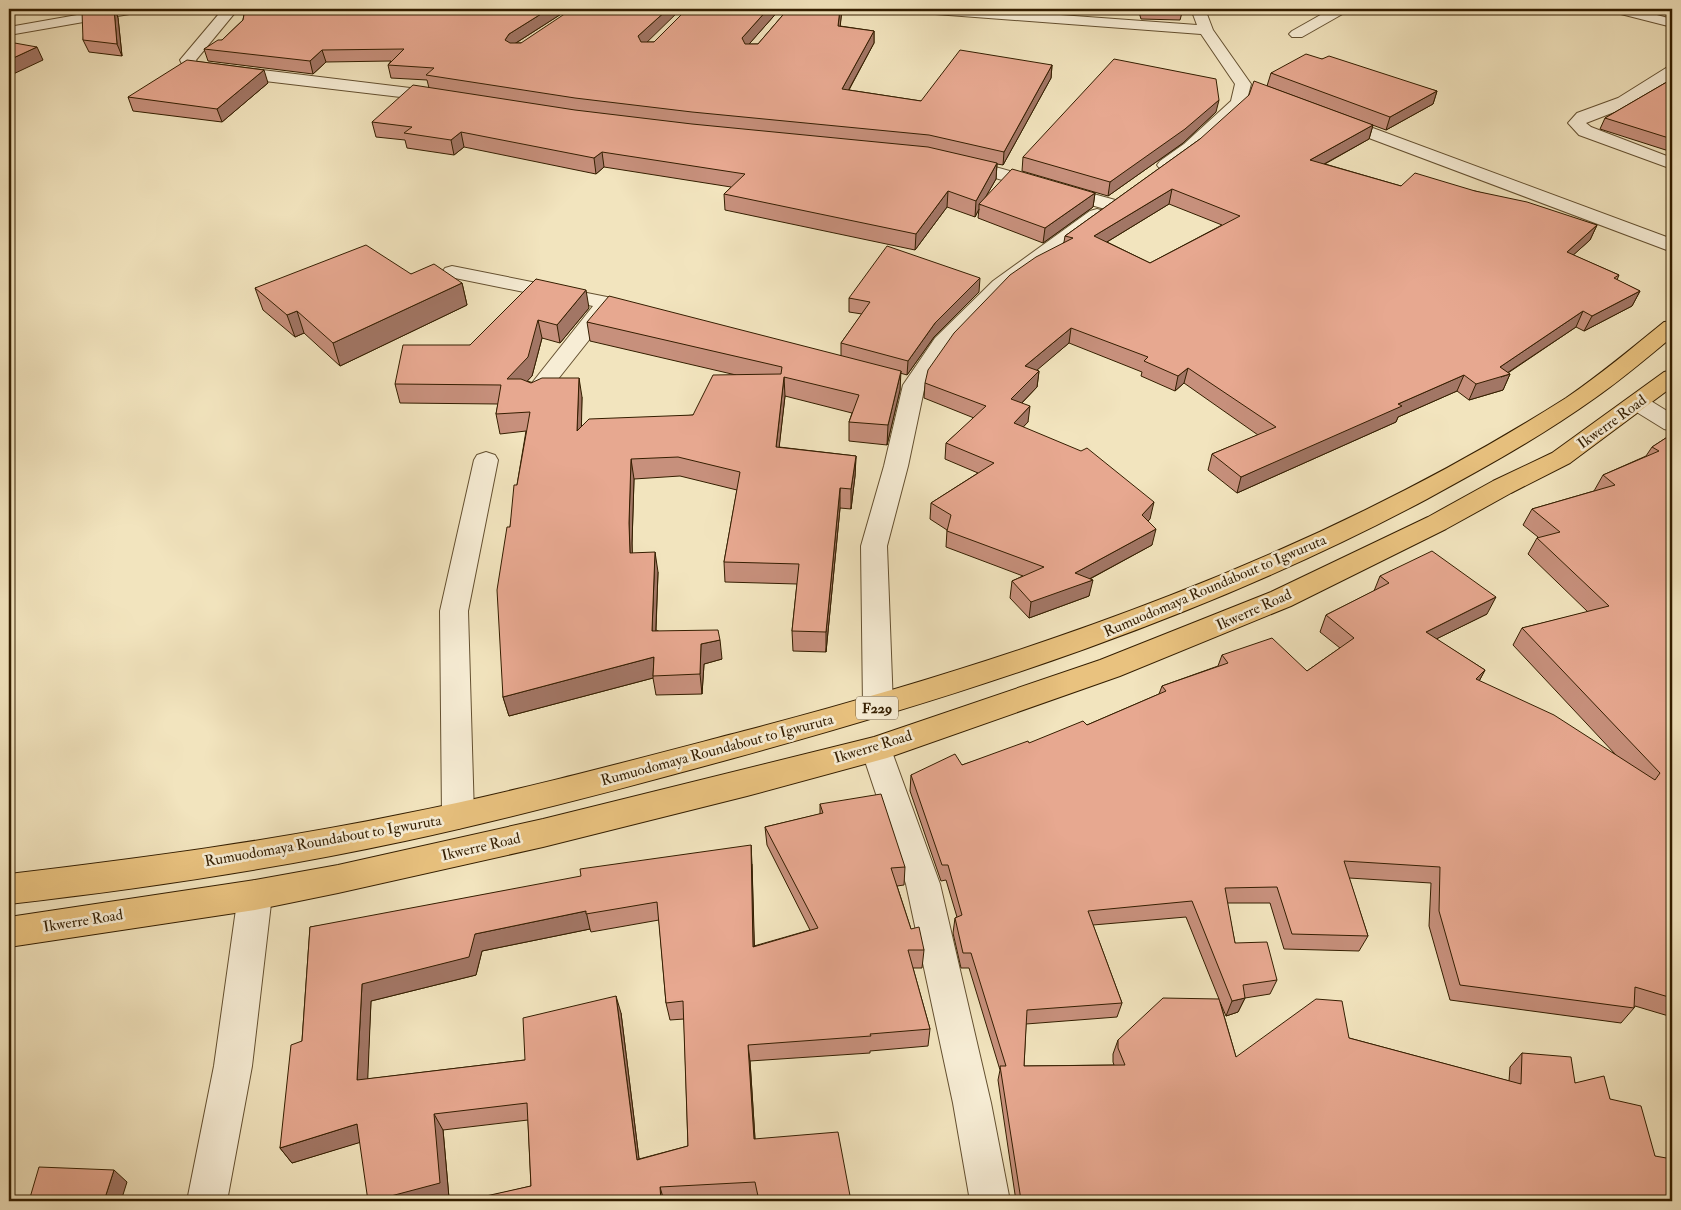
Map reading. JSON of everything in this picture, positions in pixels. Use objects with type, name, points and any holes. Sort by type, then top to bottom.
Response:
[{"type":"main road","name":"Rumuodomaya Roundabout to Igwuruta","points":[[9,889],[234,859],[458,816],[878,708],[1084,639],[1160,612],[1286,559],[1390,509],[1496,451],[1578,400],[1672,326]]},
{"type":"main road","name":"Ikwerre Road","points":[[9,932],[255,895],[338,879],[543,833],[876,749],[1110,668],[1281,599],[1437,523],[1502,487],[1561,458],[1672,378]]},
{"type":"street","points":[[9,31],[135,9]]},
{"type":"street","points":[[231,9],[188,60],[190,65],[208,70],[463,100]]},
{"type":"street","points":[[922,9],[1206,30]]},
{"type":"street","points":[[1151,176],[1190,148],[1239,103],[1252,88],[1206,30],[1198,9]]},
{"type":"street","points":[[1297,34],[1341,9]]},
{"type":"street","points":[[1618,9],[1672,23]]},
{"type":"street","points":[[1672,71],[1624,102],[1583,117],[1576,122],[1584,131],[1672,164]]},
{"type":"street","points":[[1316,112],[1672,246]]},
{"type":"street","points":[[878,708],[874,546],[896,466],[904,383],[1000,285],[1120,199],[947,159]]},
{"type":"street","points":[[452,272],[607,303],[655,316]]},
{"type":"street","points":[[535,393],[607,303]]},
{"type":"street","points":[[1638,404],[1672,424]]},
{"type":"street","points":[[458,816],[454,610],[486,460]]},
{"type":"street","points":[[876,749],[923,884],[972,1103],[990,1201]]},
{"type":"street","points":[[207,1201],[233,1066],[255,895]]},
{"type":"building","points":[[114,9],[117,44],[83,40],[82,11]]},
{"type":"building","points":[[245,9],[378,9],[378,15],[382,9],[549,9],[509,34],[505,40],[510,43],[521,43],[572,9],[668,9],[638,36],[641,42],[654,42],[687,9],[768,9],[742,38],[745,44],[758,44],[788,9],[840,9],[838,26],[874,31],[842,89],[921,101],[960,50],[1052,65],[1004,152],[929,135],[692,112],[575,98],[426,75],[434,68],[388,65],[404,49],[322,50],[310,61],[204,49],[218,40],[222,40],[243,20]]},
{"type":"building","points":[[9,42],[37,47],[9,60]]},
{"type":"building","points":[[1306,54],[1322,59],[1329,56],[1437,91],[1390,117],[1271,73]]},
{"type":"building","points":[[1114,59],[1216,79],[1219,100],[1185,129],[1110,182],[1023,157]]},
{"type":"building","points":[[187,60],[264,70],[217,109],[128,97]]},
{"type":"building","points":[[1672,79],[1672,139],[1605,118]]},
{"type":"building","points":[[1254,81],[1373,125],[1310,160],[1401,186],[1415,173],[1475,191],[1527,202],[1597,225],[1567,252],[1619,275],[1614,278],[1640,291],[1592,316],[1583,311],[1500,367],[1510,374],[1476,384],[1464,375],[1398,404],[1402,406],[1241,477],[1212,454],[1276,427],[1188,368],[1178,376],[1144,361],[1148,357],[1071,328],[1025,366],[1039,371],[1011,399],[1030,406],[1014,423],[1081,451],[1087,448],[1154,502],[1142,515],[1156,529],[1075,573],[1093,580],[1031,602],[1012,581],[1044,567],[947,531],[951,515],[931,503],[994,463],[946,443],[986,406],[925,383],[928,370],[954,333],[1010,275],[1036,257],[1073,238],[1065,236],[1200,139],[1249,95]],"holes":[[[1172,189],[1240,216],[1150,263],[1094,236]]]},
{"type":"building","points":[[413,85],[575,110],[692,124],[928,147],[997,163],[976,201],[948,191],[916,234],[724,194],[745,174],[602,152],[594,158],[461,132],[451,140],[404,133],[412,127],[372,122]]},
{"type":"building","points":[[1012,169],[1095,193],[1045,228],[979,204]]},
{"type":"building","points":[[366,245],[411,274],[434,264],[462,283],[333,343],[297,311],[287,315],[255,288]]},
{"type":"building","points":[[887,246],[980,278],[935,323],[908,361],[841,343],[870,302],[849,298]]},
{"type":"building","points":[[536,279],[586,290],[557,325],[538,320],[528,357],[507,379],[521,379],[531,383],[542,378],[579,378],[577,431],[589,419],[693,415],[713,375],[781,374],[782,367],[587,322],[609,296],[901,371],[888,425],[849,422],[859,395],[784,377],[776,447],[856,456],[851,489],[840,488],[826,632],[792,631],[799,564],[724,562],[740,472],[678,457],[631,459],[630,553],[655,552],[652,631],[718,630],[720,640],[701,644],[700,674],[653,676],[654,657],[503,697],[497,590],[507,527],[510,527],[514,485],[517,485],[530,412],[496,414],[501,385],[395,384],[403,345],[470,345]]},
{"type":"building","points":[[1672,434],[1672,998],[1635,987],[1634,1008],[1460,985],[1439,911],[1440,867],[1344,861],[1368,936],[1292,934],[1277,887],[1225,888],[1235,943],[1267,942],[1277,980],[1243,985],[1245,998],[1232,1001],[1192,901],[1088,911],[1122,1003],[1027,1010],[1024,1066],[1125,1065],[1118,1048],[1118,1040],[1163,998],[1219,999],[1236,1057],[1316,999],[1342,1001],[1349,1038],[1521,1084],[1522,1053],[1571,1057],[1575,1083],[1604,1076],[1610,1099],[1641,1106],[1655,1156],[1672,1159],[1672,1201],[1295,1201],[1282,1199],[1283,1201],[1019,1201],[1021,1200],[1000,1066],[1006,1066],[971,953],[963,953],[955,918],[962,915],[948,865],[942,865],[911,775],[955,754],[962,765],[1028,741],[1029,743],[1083,721],[1087,725],[1166,691],[1162,686],[1228,663],[1222,655],[1272,638],[1307,671],[1354,638],[1326,615],[1389,583],[1380,576],[1432,551],[1496,597],[1426,632],[1485,670],[1476,679],[1554,715],[1655,780],[1660,773],[1522,628],[1609,606],[1537,538],[1560,532],[1532,509],[1615,485],[1603,475],[1659,451],[1652,447]]},
{"type":"building","points":[[881,794],[905,867],[891,868],[911,929],[919,927],[924,950],[908,950],[930,1029],[870,1034],[871,1036],[748,1045],[754,1139],[838,1132],[851,1201],[759,1201],[755,1182],[660,1187],[661,1201],[468,1201],[531,1186],[527,1103],[434,1114],[440,1183],[372,1201],[368,1201],[357,1124],[280,1148],[291,1045],[302,1041],[310,927],[581,876],[580,869],[751,845],[753,947],[818,928],[765,827],[823,813],[820,804]],"holes":[[[657,902],[666,1003],[683,1001],[688,1146],[637,1160],[616,996],[523,1018],[525,1060],[357,1080],[362,984],[469,957],[475,934],[586,911],[586,914]]]},
{"type":"building","points":[[39,1167],[114,1170],[104,1201],[29,1201]]}]
